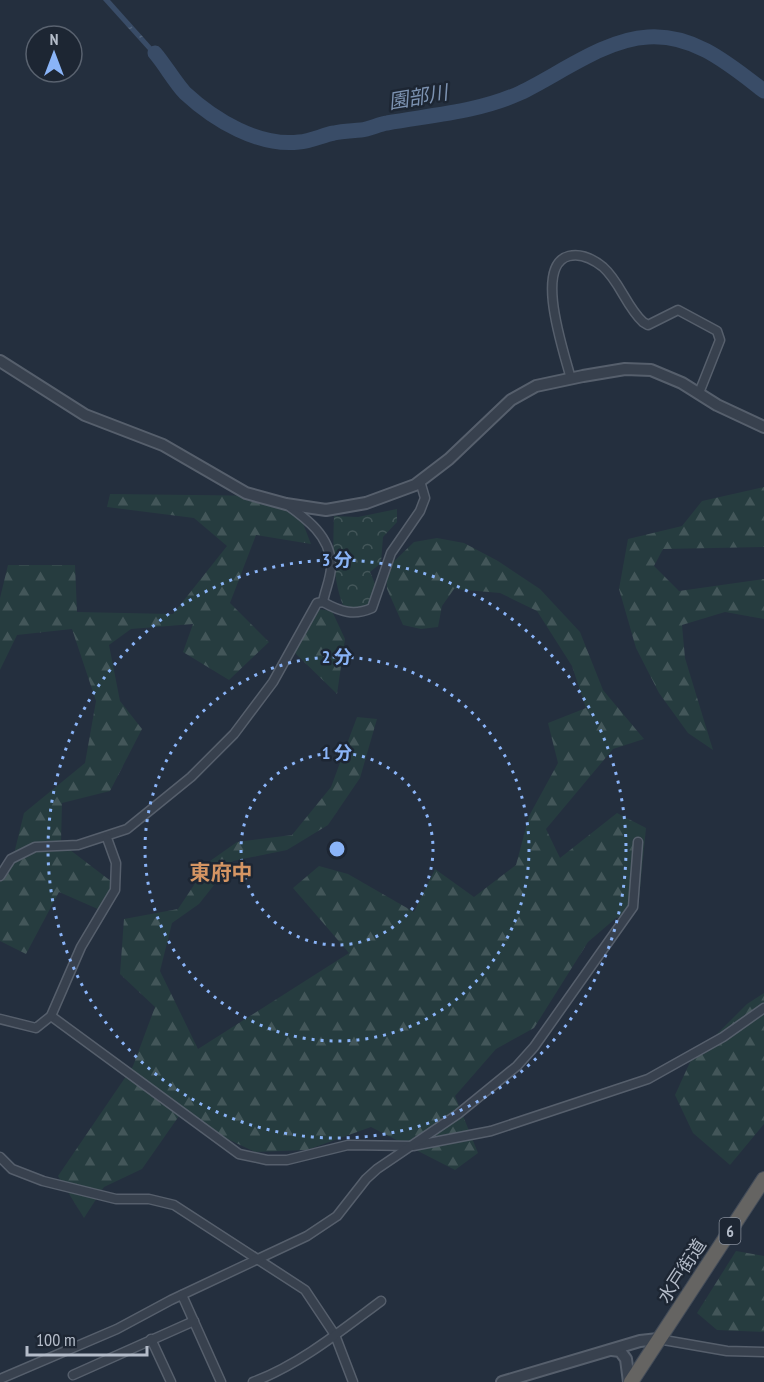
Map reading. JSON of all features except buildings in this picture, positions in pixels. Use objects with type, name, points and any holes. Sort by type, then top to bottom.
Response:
[{"type":"highway","name":"水戸街道","points":[[630,1382],[764,1179]]},
{"type":"street","points":[[571,379],[550,285],[557,264],[566,257],[576,255],[604,268],[643,322],[648,325],[678,310],[717,332],[720,340],[699,393]]},
{"type":"street","points":[[0,361],[85,414],[163,445],[246,493],[286,504],[326,510],[366,503],[420,481],[449,459],[511,400],[536,386],[571,379],[625,369],[651,370],[764,427]]},
{"type":"street","points":[[0,876],[11,859],[35,848],[78,845],[107,838],[127,829],[215,756],[273,682],[317,603],[324,602],[338,610],[359,613],[372,608],[391,553],[420,511],[425,498],[420,481]]},
{"type":"street","points":[[286,504],[316,528],[324,541],[331,564],[324,602]]},
{"type":"street","points":[[0,1019],[36,1029],[51,1016],[81,947],[115,890],[116,863],[107,838]]},
{"type":"street","points":[[0,1379],[117,1329],[182,1295],[307,1236],[337,1216],[366,1179],[458,1114],[517,1066],[563,1010],[582,977],[633,907],[638,842]]},
{"type":"street","points":[[51,1016],[239,1154],[267,1160],[287,1160],[348,1145],[413,1146],[491,1131],[648,1078],[723,1037],[764,1008]]},
{"type":"street","points":[[0,1157],[12,1169],[43,1181],[116,1199],[149,1199],[174,1205],[305,1290],[335,1335],[353,1382]]},
{"type":"street","points":[[182,1295],[221,1382]]},
{"type":"street","points":[[253,1382],[266,1377],[335,1335],[381,1301]]},
{"type":"street","points":[[73,1375],[194,1320]]},
{"type":"street","points":[[151,1339],[171,1382]]},
{"type":"street","points":[[502,1382],[640,1341],[658,1340],[727,1351],[764,1352]]},
{"type":"street","points":[[612,1350],[620,1351],[626,1359],[630,1382]]},
{"type":"green space","points":[[764,487],[764,547],[663,549],[654,566],[679,591],[764,579],[764,619],[725,612],[682,625],[685,658],[713,750],[688,733],[659,693],[636,648],[619,589],[628,539],[682,526],[702,501]]},
{"type":"green space","points":[[110,494],[271,496],[299,513],[311,544],[256,535],[230,603],[269,642],[229,680],[183,652],[193,624],[131,629],[109,645],[120,701],[142,729],[110,791],[62,803],[61,843],[116,885],[100,910],[59,892],[26,954],[0,941],[0,874],[12,862],[24,813],[85,763],[96,701],[72,629],[17,635],[0,670],[0,598],[8,565],[75,565],[77,612],[173,614],[227,546],[194,518],[107,507]]},
{"type":"green space","points":[[397,509],[397,522],[383,537],[381,563],[370,572],[379,593],[376,605],[354,609],[343,605],[335,572],[334,516],[358,517]]},
{"type":"green space","points":[[437,538],[464,543],[498,561],[540,589],[580,632],[603,690],[644,739],[613,749],[546,829],[560,858],[617,813],[646,828],[638,909],[616,918],[588,942],[534,1028],[496,1049],[455,1096],[478,1153],[455,1170],[371,1127],[307,1150],[255,1152],[179,1116],[142,1169],[104,1187],[84,1218],[58,1176],[133,1066],[155,1007],[120,974],[124,919],[178,909],[210,861],[237,842],[292,835],[331,787],[357,717],[377,719],[360,778],[328,825],[287,850],[233,861],[199,904],[172,923],[160,971],[198,1049],[349,953],[293,888],[319,866],[348,874],[414,912],[435,869],[474,897],[516,865],[529,816],[558,763],[548,723],[586,708],[572,666],[537,611],[500,593],[454,589],[442,606],[438,627],[421,629],[403,625],[387,589],[386,569],[414,542]]},
{"type":"green space","points":[[318,609],[332,611],[345,639],[337,694],[293,651]]},
{"type":"green space","points":[[764,993],[764,1124],[730,1165],[693,1133],[675,1095],[691,1060],[747,1004]]},
{"type":"green space","points":[[736,1251],[764,1256],[764,1332],[717,1330],[697,1313]]},
{"type":"water","points":[[103,0],[110,0],[169,66],[166,70]]},
{"type":"waterway","name":"園部川","points":[[155,53],[185,93],[209,113],[253,136],[284,142],[303,141],[334,133],[488,105],[535,86],[582,59],[615,44],[648,37],[665,37],[696,46],[725,62],[764,91]]},
{"type":"district","name":"東府中","points":[[221,873]]}]
